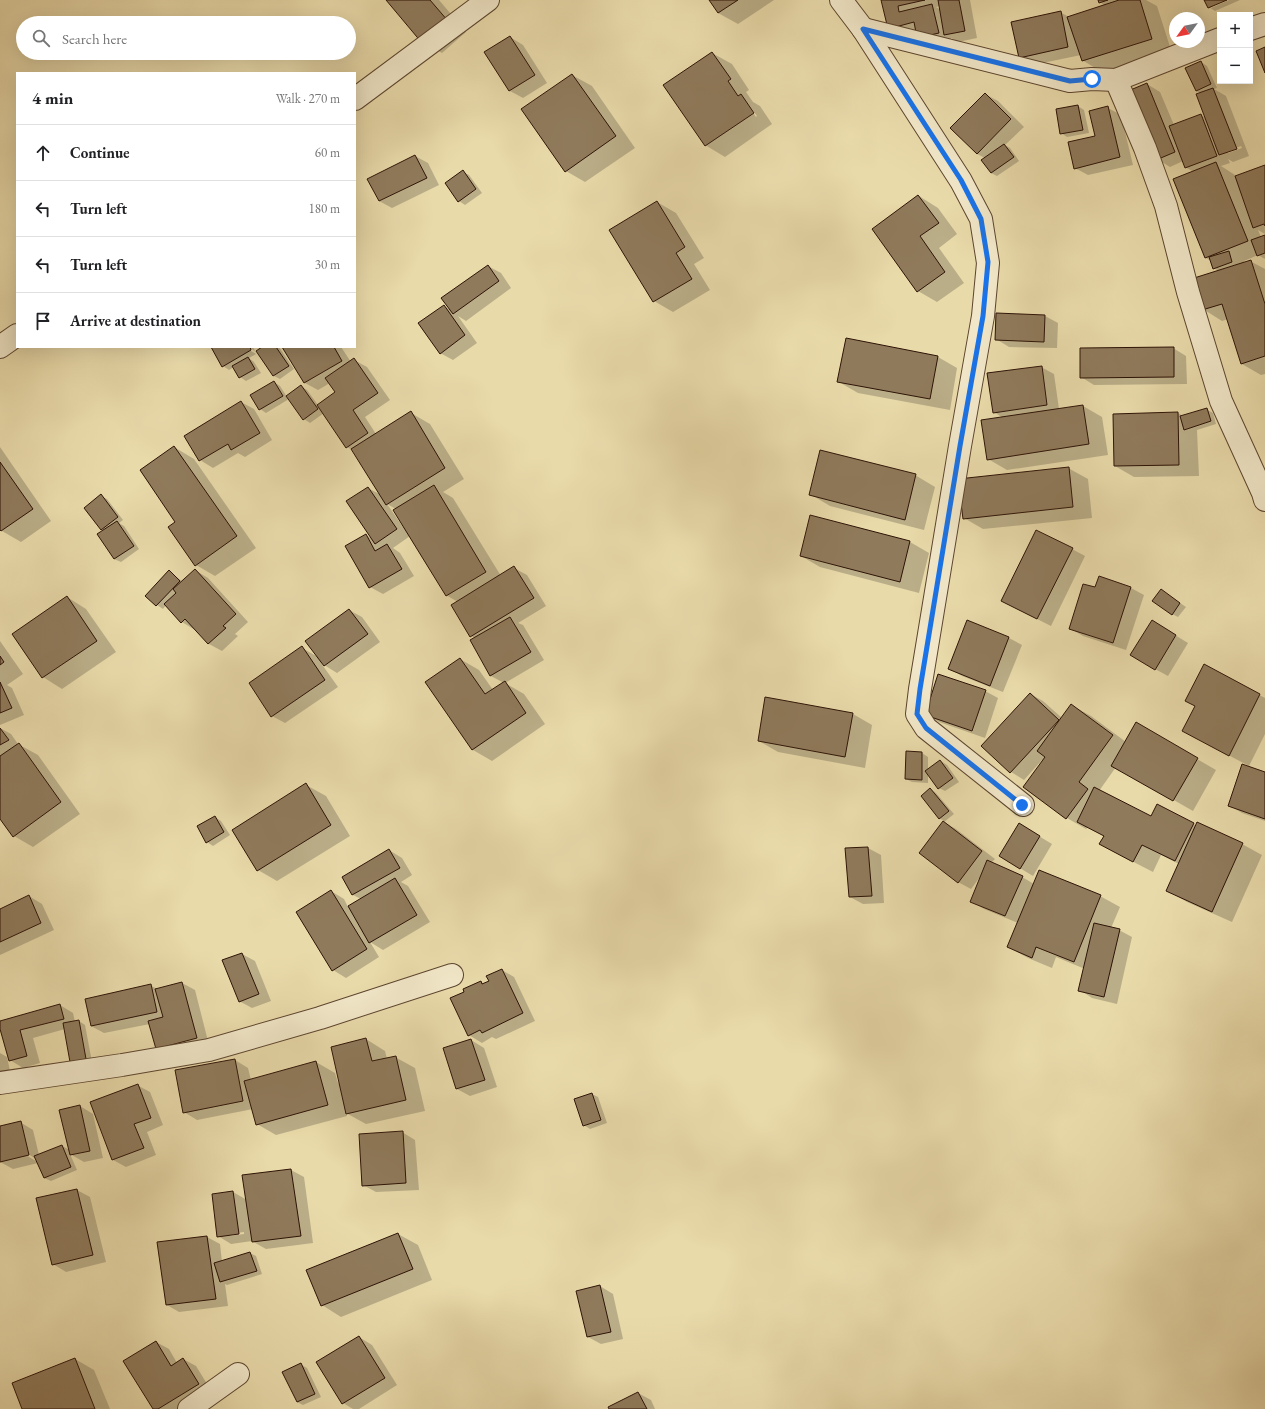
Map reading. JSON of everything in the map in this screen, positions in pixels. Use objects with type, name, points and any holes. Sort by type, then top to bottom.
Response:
[{"type":"street","points":[[841,0],[863,29],[961,180],[981,219],[988,262],[983,316],[960,446],[917,714],[926,728],[1022,805]]},
{"type":"street","points":[[356,98],[485,1]]},
{"type":"street","points":[[1253,28],[1265,24]]},
{"type":"street","points":[[863,29],[1070,81],[1092,79],[1116,80],[1217,40]]},
{"type":"street","points":[[1116,80],[1145,148],[1166,206],[1188,292],[1221,402],[1265,500]]},
{"type":"street","points":[[0,347],[16,336]]},
{"type":"street","points":[[0,1083],[122,1065],[208,1050],[320,1018],[452,975]]},
{"type":"street","points":[[189,1409],[238,1374]]},
{"type":"building","points":[[386,0],[430,0],[448,21],[422,43]]},
{"type":"building","points":[[709,0],[738,0],[718,13]]},
{"type":"building","points":[[881,0],[925,0],[898,6],[899,12],[932,4],[939,33],[917,38],[914,22],[888,29]]},
{"type":"building","points":[[938,0],[959,0],[965,31],[944,35]]},
{"type":"building","points":[[1098,0],[1108,0],[1099,3]]},
{"type":"building","points":[[1119,0],[1140,0],[1152,39],[1082,61],[1067,17]]},
{"type":"building","points":[[1204,0],[1227,0],[1208,8]]},
{"type":"building","points":[[1061,11],[1068,47],[1019,58],[1011,22]]},
{"type":"building","points":[[510,36],[535,75],[509,91],[484,52]]},
{"type":"building","points":[[1265,47],[1265,73],[1256,51]]},
{"type":"building","points":[[712,52],[731,79],[728,81],[738,96],[741,94],[754,113],[705,146],[663,85]]},
{"type":"building","points":[[1201,61],[1211,84],[1196,91],[1185,68]]},
{"type":"building","points":[[572,74],[616,136],[565,172],[521,109]]},
{"type":"building","points":[[1147,83],[1175,152],[1156,160],[1128,91]]},
{"type":"building","points":[[1213,88],[1237,149],[1219,155],[1196,94]]},
{"type":"building","points":[[985,93],[1011,119],[977,154],[950,128]]},
{"type":"building","points":[[1078,105],[1083,130],[1060,134],[1056,109]]},
{"type":"building","points":[[1108,106],[1120,157],[1074,169],[1068,142],[1095,136],[1089,111]]},
{"type":"building","points":[[1201,114],[1217,156],[1185,168],[1169,126]]},
{"type":"building","points":[[1004,144],[1014,157],[991,173],[981,160]]},
{"type":"building","points":[[415,155],[427,178],[379,201],[367,179]]},
{"type":"building","points":[[1216,162],[1248,241],[1205,258],[1173,179]]},
{"type":"building","points":[[1265,165],[1265,226],[1264,224],[1253,228],[1235,176]]},
{"type":"building","points":[[463,170],[476,189],[458,202],[445,183]]},
{"type":"building","points":[[918,195],[939,223],[920,236],[945,272],[917,292],[872,229]]},
{"type":"building","points":[[657,201],[685,247],[676,253],[692,279],[653,302],[609,230]]},
{"type":"building","points":[[1265,235],[1265,253],[1257,256],[1251,240]]},
{"type":"building","points":[[1229,251],[1232,262],[1213,269],[1209,257]]},
{"type":"building","points":[[1251,260],[1265,304],[1265,356],[1241,364],[1222,304],[1202,310],[1191,279]]},
{"type":"building","points":[[488,265],[499,281],[453,314],[441,298]]},
{"type":"building","points":[[444,305],[465,335],[440,354],[418,323]]},
{"type":"building","points":[[996,313],[1045,315],[1044,342],[995,340]]},
{"type":"building","points":[[846,338],[938,356],[930,399],[837,382]]},
{"type":"building","points":[[1174,347],[1174,377],[1080,378],[1080,348]]},
{"type":"building","points":[[212,348],[250,348],[251,350],[222,367]]},
{"type":"building","points":[[260,348],[277,348],[289,366],[273,376],[256,351]]},
{"type":"building","points":[[283,348],[335,348],[342,361],[304,383]]},
{"type":"building","points":[[248,357],[255,369],[239,378],[232,366]]},
{"type":"building","points":[[354,358],[378,393],[353,410],[368,433],[346,448],[317,405],[335,392],[325,378]]},
{"type":"building","points":[[1042,366],[1047,405],[993,413],[987,373]]},
{"type":"building","points":[[274,381],[283,396],[259,410],[250,395]]},
{"type":"building","points":[[301,385],[318,409],[303,420],[286,396]]},
{"type":"building","points":[[241,401],[260,433],[231,450],[228,444],[199,461],[184,436]]},
{"type":"building","points":[[1083,405],[1089,444],[987,460],[981,420]]},
{"type":"building","points":[[1207,408],[1211,421],[1184,430],[1180,416]]},
{"type":"building","points":[[411,411],[445,468],[386,505],[351,449]]},
{"type":"building","points":[[1178,412],[1179,465],[1114,466],[1113,414]]},
{"type":"building","points":[[174,446],[237,536],[195,566],[168,527],[175,522],[140,470]]},
{"type":"building","points":[[820,450],[916,474],[905,520],[809,495]]},
{"type":"building","points":[[0,462],[33,509],[1,531],[0,530]]},
{"type":"building","points":[[1069,467],[1073,507],[963,519],[958,479]]},
{"type":"building","points":[[434,485],[486,572],[446,596],[393,510]]},
{"type":"building","points":[[368,487],[397,529],[375,544],[346,501]]},
{"type":"building","points":[[101,494],[118,517],[101,530],[84,508]]},
{"type":"building","points":[[810,515],[910,541],[900,582],[800,556]]},
{"type":"building","points":[[117,521],[134,546],[114,559],[97,534]]},
{"type":"building","points":[[1036,530],[1073,548],[1037,619],[1001,601]]},
{"type":"building","points":[[366,534],[375,551],[387,544],[402,569],[369,588],[345,546]]},
{"type":"building","points":[[514,566],[534,598],[470,637],[451,605]]},
{"type":"building","points":[[195,569],[236,614],[223,626],[226,628],[208,644],[185,619],[181,623],[164,604],[176,593],[173,589]]},
{"type":"building","points":[[169,570],[180,581],[156,606],[145,596]]},
{"type":"building","points":[[1099,576],[1131,587],[1113,643],[1069,629],[1083,584],[1095,587]]},
{"type":"building","points":[[1161,589],[1180,603],[1172,615],[1152,601]]},
{"type":"building","points":[[67,596],[97,641],[42,678],[12,634]]},
{"type":"building","points":[[349,609],[368,634],[324,666],[305,641]]},
{"type":"building","points":[[510,617],[531,652],[490,676],[470,640]]},
{"type":"building","points":[[967,620],[1009,637],[990,686],[948,669]]},
{"type":"building","points":[[1152,620],[1176,635],[1155,670],[1130,655]]},
{"type":"building","points":[[302,646],[325,680],[271,717],[249,683]]},
{"type":"building","points":[[0,656],[4,662],[0,665]]},
{"type":"building","points":[[460,658],[485,694],[505,681],[526,713],[472,750],[425,682]]},
{"type":"building","points":[[1204,664],[1260,694],[1229,756],[1182,731],[1195,706],[1185,701]]},
{"type":"building","points":[[938,674],[986,690],[972,731],[925,715]]},
{"type":"building","points":[[0,682],[12,708],[0,713]]},
{"type":"building","points":[[1030,693],[1059,720],[1010,773],[981,746]]},
{"type":"building","points":[[765,697],[853,713],[845,757],[758,741]]},
{"type":"building","points":[[1071,704],[1113,735],[1079,782],[1088,789],[1066,819],[1023,787],[1045,757],[1037,751]]},
{"type":"building","points":[[1136,722],[1198,758],[1173,801],[1111,766]]},
{"type":"building","points":[[0,728],[9,740],[0,745]]},
{"type":"building","points":[[19,743],[61,802],[13,837],[0,819],[0,756]]},
{"type":"building","points":[[906,751],[922,752],[922,780],[905,779]]},
{"type":"building","points":[[940,760],[953,778],[938,789],[925,771]]},
{"type":"building","points":[[1242,764],[1265,772],[1265,819],[1228,806]]},
{"type":"building","points":[[306,783],[331,825],[257,871],[232,830]]},
{"type":"building","points":[[1094,787],[1151,816],[1157,804],[1194,823],[1175,861],[1142,845],[1133,862],[1099,844],[1104,836],[1077,822]]},
{"type":"building","points":[[930,788],[949,811],[939,819],[921,796]]},
{"type":"building","points":[[215,816],[224,832],[206,843],[197,826]]},
{"type":"building","points":[[943,821],[982,851],[958,883],[919,853]]},
{"type":"building","points":[[1197,822],[1243,843],[1212,912],[1166,891]]},
{"type":"building","points":[[1019,823],[1040,836],[1020,869],[999,856]]},
{"type":"building","points":[[868,847],[872,896],[849,897],[845,848]]},
{"type":"building","points":[[389,849],[400,868],[352,895],[342,877]]},
{"type":"building","points":[[987,860],[1023,876],[1005,916],[970,902]]},
{"type":"building","points":[[1039,870],[1101,895],[1074,962],[1036,947],[1032,958],[1007,947]]},
{"type":"building","points":[[395,878],[417,915],[369,943],[348,906]]},
{"type":"building","points":[[331,890],[367,949],[332,971],[296,912]]},
{"type":"building","points":[[29,895],[41,923],[0,942],[0,909]]},
{"type":"building","points":[[1094,923],[1120,929],[1104,997],[1078,991]]},
{"type":"building","points":[[242,953],[259,994],[239,1002],[222,960]]},
{"type":"building","points":[[502,969],[523,1013],[482,1033],[480,1030],[468,1036],[450,998],[464,992],[463,989],[481,981],[482,984],[489,981],[486,976]]},
{"type":"building","points":[[182,982],[197,1038],[156,1049],[148,1021],[163,1017],[155,989]]},
{"type":"building","points":[[151,984],[157,1012],[91,1026],[85,999]]},
{"type":"building","points":[[60,1004],[64,1019],[20,1030],[27,1056],[9,1061],[0,1029],[0,1021]]},
{"type":"building","points":[[79,1020],[86,1059],[70,1062],[63,1023]]},
{"type":"building","points":[[366,1038],[372,1061],[396,1056],[406,1100],[346,1114],[331,1047]]},
{"type":"building","points":[[471,1039],[485,1080],[456,1089],[443,1048]]},
{"type":"building","points":[[235,1059],[243,1101],[183,1113],[175,1070]]},
{"type":"building","points":[[316,1061],[328,1105],[256,1125],[244,1081]]},
{"type":"building","points":[[138,1084],[151,1118],[134,1124],[144,1148],[112,1160],[90,1102]]},
{"type":"building","points":[[592,1093],[601,1120],[583,1126],[574,1099]]},
{"type":"building","points":[[80,1105],[90,1151],[70,1155],[59,1110]]},
{"type":"building","points":[[21,1121],[29,1155],[0,1162],[0,1126]]},
{"type":"building","points":[[403,1131],[406,1183],[362,1186],[359,1134]]},
{"type":"building","points":[[62,1145],[71,1167],[44,1178],[34,1156]]},
{"type":"building","points":[[291,1169],[301,1236],[252,1242],[242,1175]]},
{"type":"building","points":[[77,1189],[93,1255],[52,1265],[36,1198]]},
{"type":"building","points":[[233,1191],[239,1234],[217,1237],[212,1194]]},
{"type":"building","points":[[398,1233],[413,1269],[321,1306],[306,1270]]},
{"type":"building","points":[[207,1236],[216,1299],[166,1305],[157,1242]]},
{"type":"building","points":[[250,1252],[257,1271],[220,1282],[214,1263]]},
{"type":"building","points":[[600,1285],[611,1332],[587,1337],[576,1291]]},
{"type":"building","points":[[359,1336],[385,1378],[342,1404],[316,1362]]},
{"type":"building","points":[[156,1341],[171,1366],[183,1358],[199,1384],[158,1409],[153,1409],[123,1361]]},
{"type":"building","points":[[75,1358],[95,1409],[22,1409],[12,1383]]},
{"type":"building","points":[[301,1363],[315,1394],[297,1402],[282,1372]]},
{"type":"building","points":[[638,1392],[647,1409],[609,1409],[608,1407]]},
{"type":"route","points":[[1022,805],[926,728],[917,714],[960,446],[983,316],[988,262],[981,219],[961,180],[863,29],[1070,81],[1092,79]]}]
